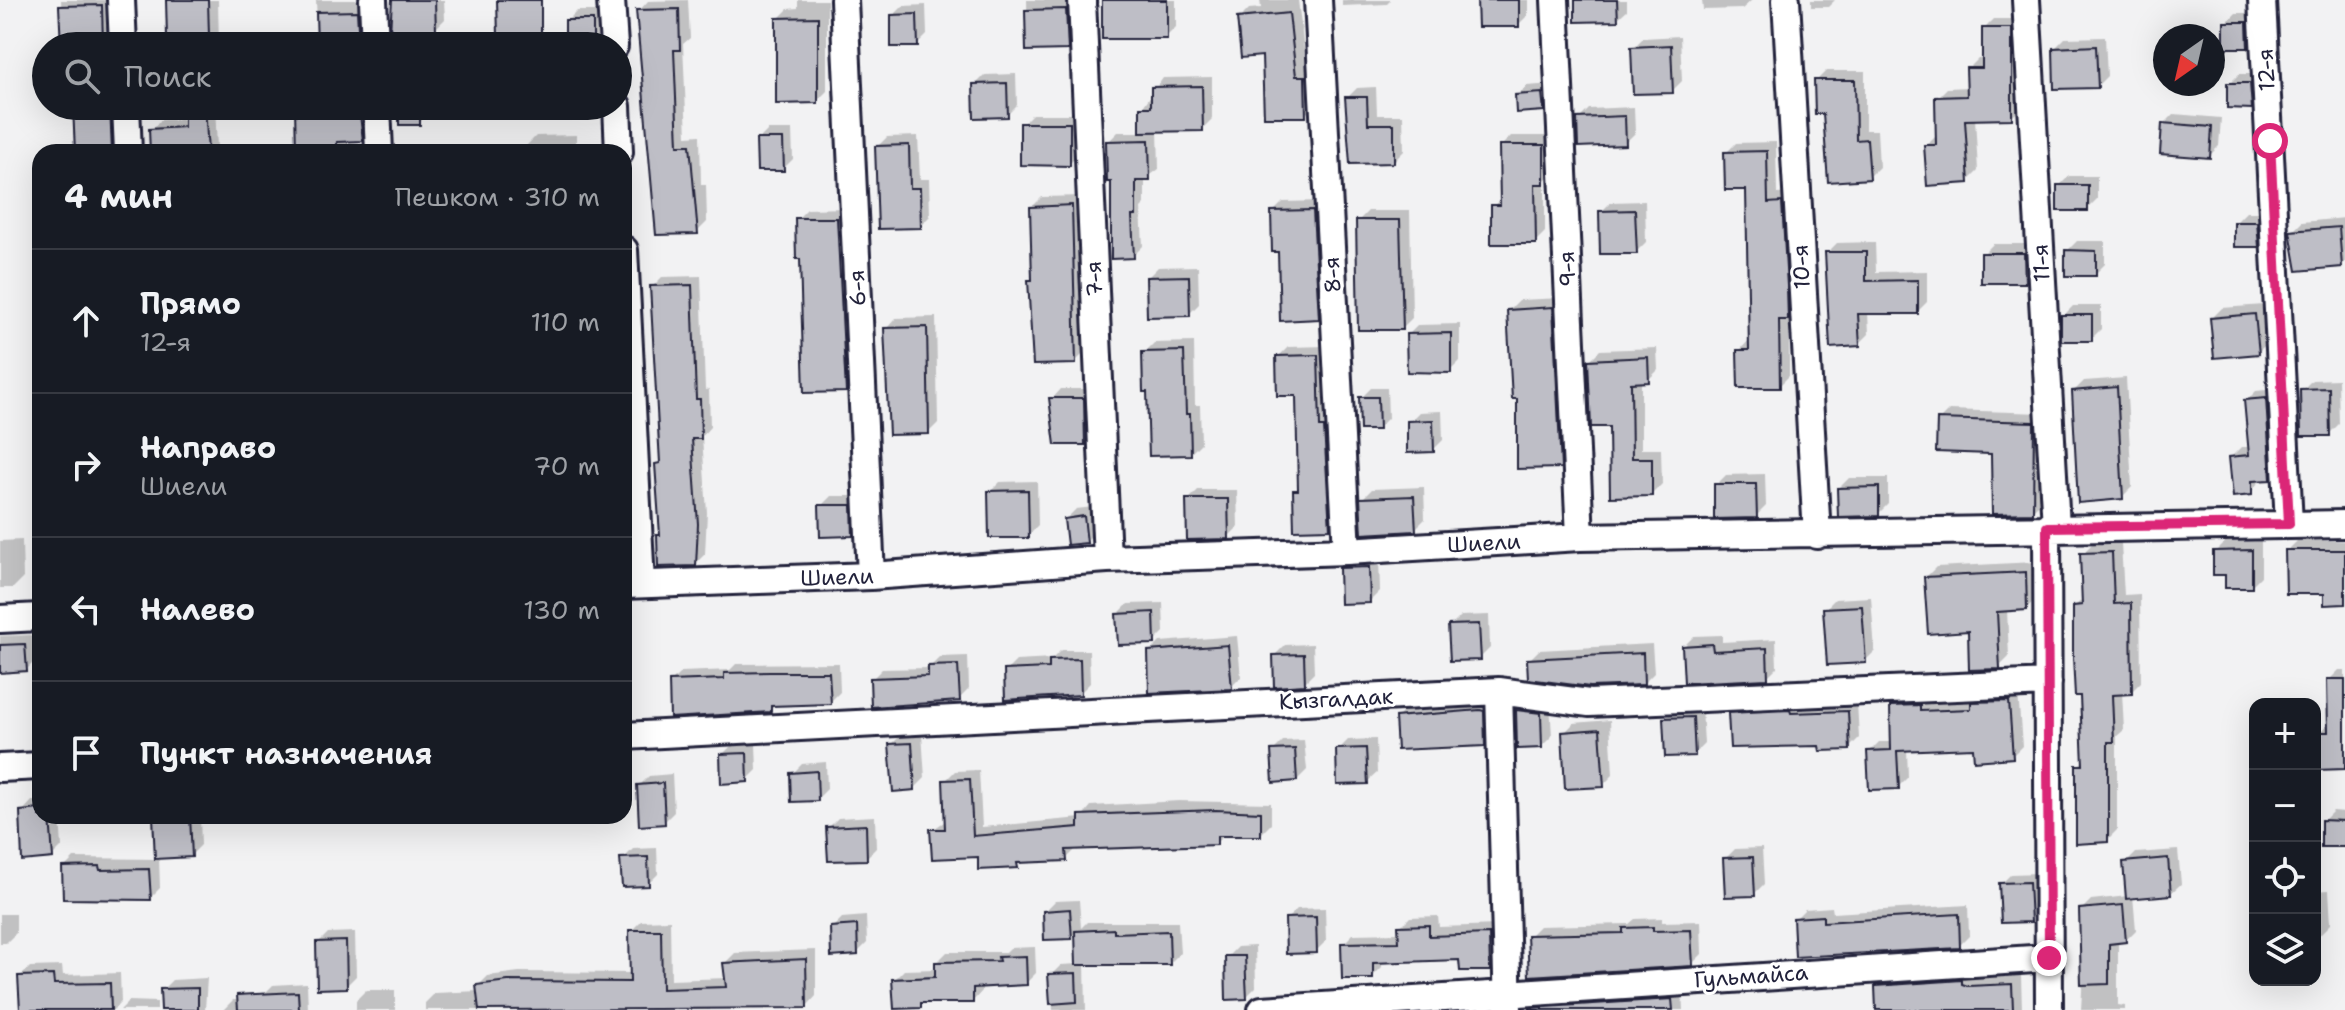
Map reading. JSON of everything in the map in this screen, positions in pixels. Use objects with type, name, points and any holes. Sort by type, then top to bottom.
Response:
[{"type":"street","points":[[121,0],[122,32]]},
{"type":"street","points":[[373,0],[374,32]]},
{"type":"street","points":[[611,0],[613,32]]},
{"type":"street","name":"6-я","points":[[844,0],[871,576]]},
{"type":"street","name":"7-я","points":[[1082,0],[1107,559]]},
{"type":"street","name":"8-я","points":[[1318,0],[1347,551]]},
{"type":"street","name":"9-я","points":[[1555,0],[1580,537]]},
{"type":"street","name":"10-я","points":[[1786,0],[1817,535]]},
{"type":"street","name":"11-я","points":[[2026,0],[2052,527],[2048,683],[2049,1010]]},
{"type":"street","name":"12-я","points":[[2262,0],[2289,524]]},
{"type":"street","points":[[127,120],[128,144]]},
{"type":"street","points":[[378,120],[379,144]]},
{"type":"street","points":[[618,120],[619,144]]},
{"type":"street","name":"Шиели","points":[[632,584],[871,576],[1107,559],[1347,551],[1580,537],[2345,524]]},
{"type":"street","points":[[0,619],[32,617]]},
{"type":"street","name":"Кызгалдак","points":[[632,736],[1499,691],[1589,703],[2048,683]]},
{"type":"street","points":[[1499,691],[1508,1000]]},
{"type":"street","points":[[0,768],[32,766]]},
{"type":"street","name":"Гульмайса","points":[[1262,1010],[1508,1000],[2049,958]]},
{"type":"building","points":[[166,0],[208,0],[209,32],[167,32]]},
{"type":"building","points":[[392,0],[435,0],[436,31],[390,32]]},
{"type":"building","points":[[497,0],[541,0],[541,32],[498,32]]},
{"type":"building","points":[[1102,0],[1167,0],[1167,39],[1102,39]]},
{"type":"building","points":[[1477,0],[1519,0],[1519,27],[1478,27]]},
{"type":"building","points":[[1575,0],[1617,0],[1618,21],[1575,22]]},
{"type":"building","points":[[102,5],[103,32],[60,32],[59,6]]},
{"type":"building","points":[[679,9],[680,50],[674,50],[678,145],[690,145],[698,234],[656,235],[636,10]]},
{"type":"building","points":[[1066,9],[1068,50],[1026,51],[1025,10]]},
{"type":"building","points":[[357,11],[358,32],[317,32],[316,12]]},
{"type":"building","points":[[1289,13],[1296,76],[1305,76],[1306,117],[1264,117],[1262,56],[1241,58],[1237,18]]},
{"type":"building","points":[[917,14],[918,47],[891,47],[891,15]]},
{"type":"building","points":[[818,17],[818,103],[776,104],[776,18]]},
{"type":"building","points":[[565,20],[593,20],[593,32],[565,32]]},
{"type":"building","points":[[2247,22],[2248,48],[2225,48],[2224,24]]},
{"type":"building","points":[[1982,28],[2012,28],[2012,119],[1965,120],[1969,183],[1927,186],[1924,145],[1936,145],[1935,97],[1967,96],[1966,68],[1982,68]]},
{"type":"building","points":[[1671,45],[1673,93],[1633,94],[1631,47]]},
{"type":"building","points":[[2096,46],[2098,88],[2054,89],[2053,48]]},
{"type":"building","points":[[1814,80],[1855,80],[1856,140],[1867,139],[1870,179],[1828,182],[1823,114],[1815,114]]},
{"type":"building","points":[[1007,83],[1008,117],[974,118],[973,84]]},
{"type":"building","points":[[2227,83],[2250,83],[2252,109],[2227,108]]},
{"type":"building","points":[[1202,86],[1203,131],[1140,132],[1140,107],[1151,107],[1151,87]]},
{"type":"building","points":[[1542,93],[1544,111],[1516,113],[1515,95]]},
{"type":"building","points":[[1345,97],[1367,97],[1368,124],[1394,124],[1394,163],[1350,164]]},
{"type":"building","points":[[1625,116],[1626,145],[1578,147],[1577,118]]},
{"type":"building","points":[[74,120],[111,120],[112,144],[75,144]]},
{"type":"building","points":[[184,120],[206,120],[207,144],[150,144],[149,129],[184,127]]},
{"type":"building","points":[[295,120],[361,120],[363,141],[296,144]]},
{"type":"building","points":[[399,120],[420,120],[420,125],[399,125]]},
{"type":"building","points":[[1020,123],[1070,123],[1070,166],[1020,165]]},
{"type":"building","points":[[2162,123],[2212,127],[2210,158],[2160,154]]},
{"type":"building","points":[[756,139],[783,139],[784,171],[757,171]]},
{"type":"building","points":[[1149,140],[1150,181],[1136,181],[1136,216],[1132,216],[1134,258],[1111,259],[1111,182],[1107,182],[1106,141]]},
{"type":"building","points":[[909,145],[910,188],[920,188],[921,228],[878,229],[875,146]]},
{"type":"building","points":[[1499,145],[1544,145],[1544,184],[1535,184],[1536,244],[1491,244],[1491,205],[1500,205]]},
{"type":"building","points":[[1767,151],[1768,203],[1782,202],[1787,286],[1788,320],[1779,320],[1780,388],[1738,388],[1737,350],[1749,350],[1746,190],[1725,190],[1724,152]]},
{"type":"building","points":[[2057,185],[2088,185],[2088,211],[2057,211]]},
{"type":"building","points":[[1072,205],[1076,364],[1033,365],[1028,280],[1032,280],[1030,207]]},
{"type":"building","points":[[1313,210],[1319,319],[1280,321],[1278,252],[1272,252],[1271,211]]},
{"type":"building","points":[[1635,210],[1637,254],[1600,254],[1599,211]]},
{"type":"building","points":[[795,218],[837,218],[846,392],[804,393],[800,259],[796,259]]},
{"type":"building","points":[[1356,220],[1400,220],[1403,330],[1358,330]]},
{"type":"building","points":[[2234,222],[2257,222],[2259,247],[2234,247]]},
{"type":"building","points":[[2339,227],[2342,267],[2297,271],[2290,231]]},
{"type":"building","points":[[2065,250],[2096,251],[2096,276],[2065,276]]},
{"type":"building","points":[[1825,252],[1866,252],[1866,281],[1918,280],[1918,314],[1858,314],[1860,346],[1830,348]]},
{"type":"building","points":[[1981,253],[2024,253],[2025,283],[1981,283]]},
{"type":"building","points":[[1189,276],[1190,316],[1147,317],[1146,277]]},
{"type":"building","points":[[692,285],[696,399],[700,399],[701,439],[692,439],[698,524],[696,566],[658,567],[657,535],[660,535],[655,464],[660,463],[650,286]]},
{"type":"building","points":[[1553,307],[1561,468],[1517,469],[1517,399],[1512,399],[1507,310]]},
{"type":"building","points":[[2255,314],[2259,354],[2214,358],[2210,318]]},
{"type":"building","points":[[2061,315],[2092,315],[2092,341],[2061,341]]},
{"type":"building","points":[[927,327],[929,434],[889,435],[884,328]]},
{"type":"building","points":[[1451,333],[1451,373],[1407,372],[1406,334]]},
{"type":"building","points":[[1184,351],[1191,455],[1149,456],[1142,352]]},
{"type":"building","points":[[1318,355],[1320,427],[1324,427],[1330,529],[1294,530],[1293,490],[1298,490],[1296,396],[1277,396],[1276,356]]},
{"type":"building","points":[[1648,357],[1649,382],[1631,383],[1632,458],[1652,458],[1652,496],[1610,497],[1609,427],[1591,427],[1588,360]]},
{"type":"building","points":[[2117,387],[2123,499],[2078,503],[2072,391]]},
{"type":"building","points":[[2329,388],[2330,436],[2301,436],[2300,389]]},
{"type":"building","points":[[1359,397],[1378,397],[1379,430],[1360,430]]},
{"type":"building","points":[[1049,398],[1084,398],[1085,445],[1055,445]]},
{"type":"building","points":[[2266,398],[2271,480],[2252,481],[2252,495],[2233,497],[2229,457],[2249,455],[2244,400]]},
{"type":"building","points":[[1937,419],[2034,422],[2033,513],[1992,514],[1991,454],[1936,452]]},
{"type":"building","points":[[1433,420],[1434,452],[1407,453],[1407,421]]},
{"type":"building","points":[[1714,484],[1756,484],[1757,518],[1714,519]]},
{"type":"building","points":[[1879,487],[1879,516],[1838,517],[1837,488]]},
{"type":"building","points":[[1028,490],[1029,538],[989,538],[988,491]]},
{"type":"building","points":[[1414,496],[1416,531],[1362,534],[1360,498]]},
{"type":"building","points":[[1186,499],[1228,499],[1229,539],[1187,540]]},
{"type":"building","points":[[819,505],[852,505],[853,536],[820,537]]},
{"type":"building","points":[[1084,516],[1087,543],[1067,545],[1064,519]]},
{"type":"building","points":[[2252,550],[2252,588],[2225,588],[2225,575],[2213,575],[2213,551]]},
{"type":"building","points":[[2285,550],[2345,550],[2345,604],[2324,605],[2324,594],[2286,594]]},
{"type":"building","points":[[2112,552],[2114,604],[2131,603],[2132,694],[2112,695],[2114,742],[2108,742],[2108,842],[2076,844],[2076,765],[2083,765],[2080,696],[2075,696],[2073,606],[2082,605],[2080,553]]},
{"type":"building","points":[[1369,567],[1370,603],[1340,604],[1339,568]]},
{"type":"building","points":[[2026,572],[2027,610],[1997,612],[2000,669],[1969,670],[1968,631],[1928,634],[1924,577]]},
{"type":"building","points":[[1862,606],[1866,663],[1827,665],[1823,608]]},
{"type":"building","points":[[1154,612],[1155,644],[1118,645],[1116,614]]},
{"type":"building","points":[[1479,624],[1481,660],[1450,661],[1448,625]]},
{"type":"building","points":[[25,644],[27,671],[0,673],[0,645]]},
{"type":"building","points":[[1712,644],[1713,651],[1767,648],[1768,679],[1684,683],[1682,646]]},
{"type":"building","points":[[1228,645],[1232,689],[1149,693],[1148,651]]},
{"type":"building","points":[[1643,653],[1644,685],[1590,687],[1528,679],[1527,659]]},
{"type":"building","points":[[1304,654],[1305,685],[1274,687],[1273,655]]},
{"type":"building","points":[[1080,659],[1081,695],[1005,700],[1004,670],[1049,668],[1049,660]]},
{"type":"building","points":[[958,665],[960,701],[871,707],[870,678],[928,676],[928,666]]},
{"type":"building","points":[[829,672],[831,704],[771,706],[771,712],[670,718],[669,681],[724,679],[724,673]]},
{"type":"building","points":[[2327,679],[2345,679],[2345,769],[2321,770],[2321,732],[2328,732]]},
{"type":"building","points":[[2009,701],[2013,758],[1974,761],[1973,748],[1897,751],[1899,789],[1869,790],[1867,751],[1891,750],[1890,706],[1920,705],[1920,711],[1971,709],[1971,702]]},
{"type":"building","points":[[1516,710],[1541,713],[1542,748],[1517,749]]},
{"type":"building","points":[[1790,710],[1791,713],[1848,711],[1850,750],[1820,751],[1819,746],[1730,748],[1728,713]]},
{"type":"building","points":[[1484,711],[1485,746],[1397,750],[1395,717]]},
{"type":"building","points":[[1693,717],[1695,756],[1665,757],[1663,718]]},
{"type":"building","points":[[1600,729],[1604,787],[1565,789],[1562,732]]},
{"type":"building","points":[[912,743],[915,790],[893,792],[889,744]]},
{"type":"building","points":[[1366,748],[1368,784],[1337,785],[1336,749]]},
{"type":"building","points":[[1295,749],[1297,781],[1273,783],[1271,750]]},
{"type":"building","points":[[747,753],[748,782],[721,784],[720,754]]},
{"type":"building","points":[[817,771],[818,801],[791,802],[790,773]]},
{"type":"building","points":[[970,779],[973,836],[1079,827],[1079,815],[1216,810],[1261,812],[1261,836],[1217,836],[1217,845],[1066,850],[1067,861],[1017,863],[1018,868],[978,870],[978,857],[932,859],[930,829],[945,829],[943,780]]},
{"type":"building","points":[[663,783],[665,824],[639,826],[637,785]]},
{"type":"building","points":[[32,810],[32,824],[51,824],[53,858],[22,861],[20,811]]},
{"type":"building","points":[[2321,820],[2345,821],[2345,847],[2321,847]]},
{"type":"building","points":[[153,824],[190,824],[192,857],[155,859]]},
{"type":"building","points":[[866,825],[867,860],[828,861],[826,827]]},
{"type":"building","points":[[648,857],[649,886],[622,887],[620,858]]},
{"type":"building","points":[[1753,857],[1755,896],[1725,897],[1723,858]]},
{"type":"building","points":[[2168,858],[2171,895],[2126,899],[2123,862]]},
{"type":"building","points":[[99,866],[100,870],[149,869],[151,900],[63,899],[62,867]]},
{"type":"building","points":[[2029,882],[2031,922],[2001,923],[1999,883]]},
{"type":"building","points":[[2123,905],[2126,942],[2109,944],[2109,984],[2081,985],[2079,909]]},
{"type":"building","points":[[1070,909],[1072,939],[1044,940],[1043,911]]},
{"type":"building","points":[[1959,914],[1960,948],[1795,957],[1793,918],[1823,916],[1823,922]]},
{"type":"building","points":[[1316,917],[1317,953],[1286,954],[1285,918]]},
{"type":"building","points":[[857,925],[858,955],[831,957],[830,927]]},
{"type":"building","points":[[1429,925],[1429,936],[1489,934],[1490,971],[1460,971],[1459,960],[1373,963],[1373,979],[1342,979],[1341,943],[1399,942],[1398,926]]},
{"type":"building","points":[[1653,927],[1653,931],[1691,930],[1693,966],[1529,976],[1527,935],[1623,933],[1623,928]]},
{"type":"building","points":[[1114,929],[1114,933],[1169,931],[1170,965],[1076,965],[1075,931]]},
{"type":"building","points":[[629,930],[661,930],[662,989],[726,987],[723,963],[806,959],[807,1008],[479,1010],[476,985],[508,981],[630,982]]},
{"type":"building","points":[[346,941],[347,988],[317,989],[316,942]]},
{"type":"building","points":[[1026,956],[1027,985],[973,988],[973,1003],[921,1003],[921,1008],[894,1009],[892,979],[935,977],[935,962],[999,961],[998,957]]},
{"type":"building","points":[[1225,956],[1245,956],[1247,999],[1226,1000]]},
{"type":"building","points":[[1076,973],[1077,1002],[1050,1004],[1048,974]]},
{"type":"building","points":[[53,975],[54,984],[110,983],[111,1010],[20,1010],[18,976]]},
{"type":"building","points":[[1962,980],[1962,984],[1968,986],[2012,984],[2013,1010],[1876,1010],[1875,986]]},
{"type":"building","points":[[198,988],[198,1010],[161,1010],[160,989]]},
{"type":"building","points":[[298,992],[299,1010],[238,1010],[237,995]]},
{"type":"building","points":[[1672,999],[1673,1010],[1530,1010],[1530,1008]]},
{"type":"route","points":[[2049,958],[2047,527],[2289,524],[2270,141]]}]
